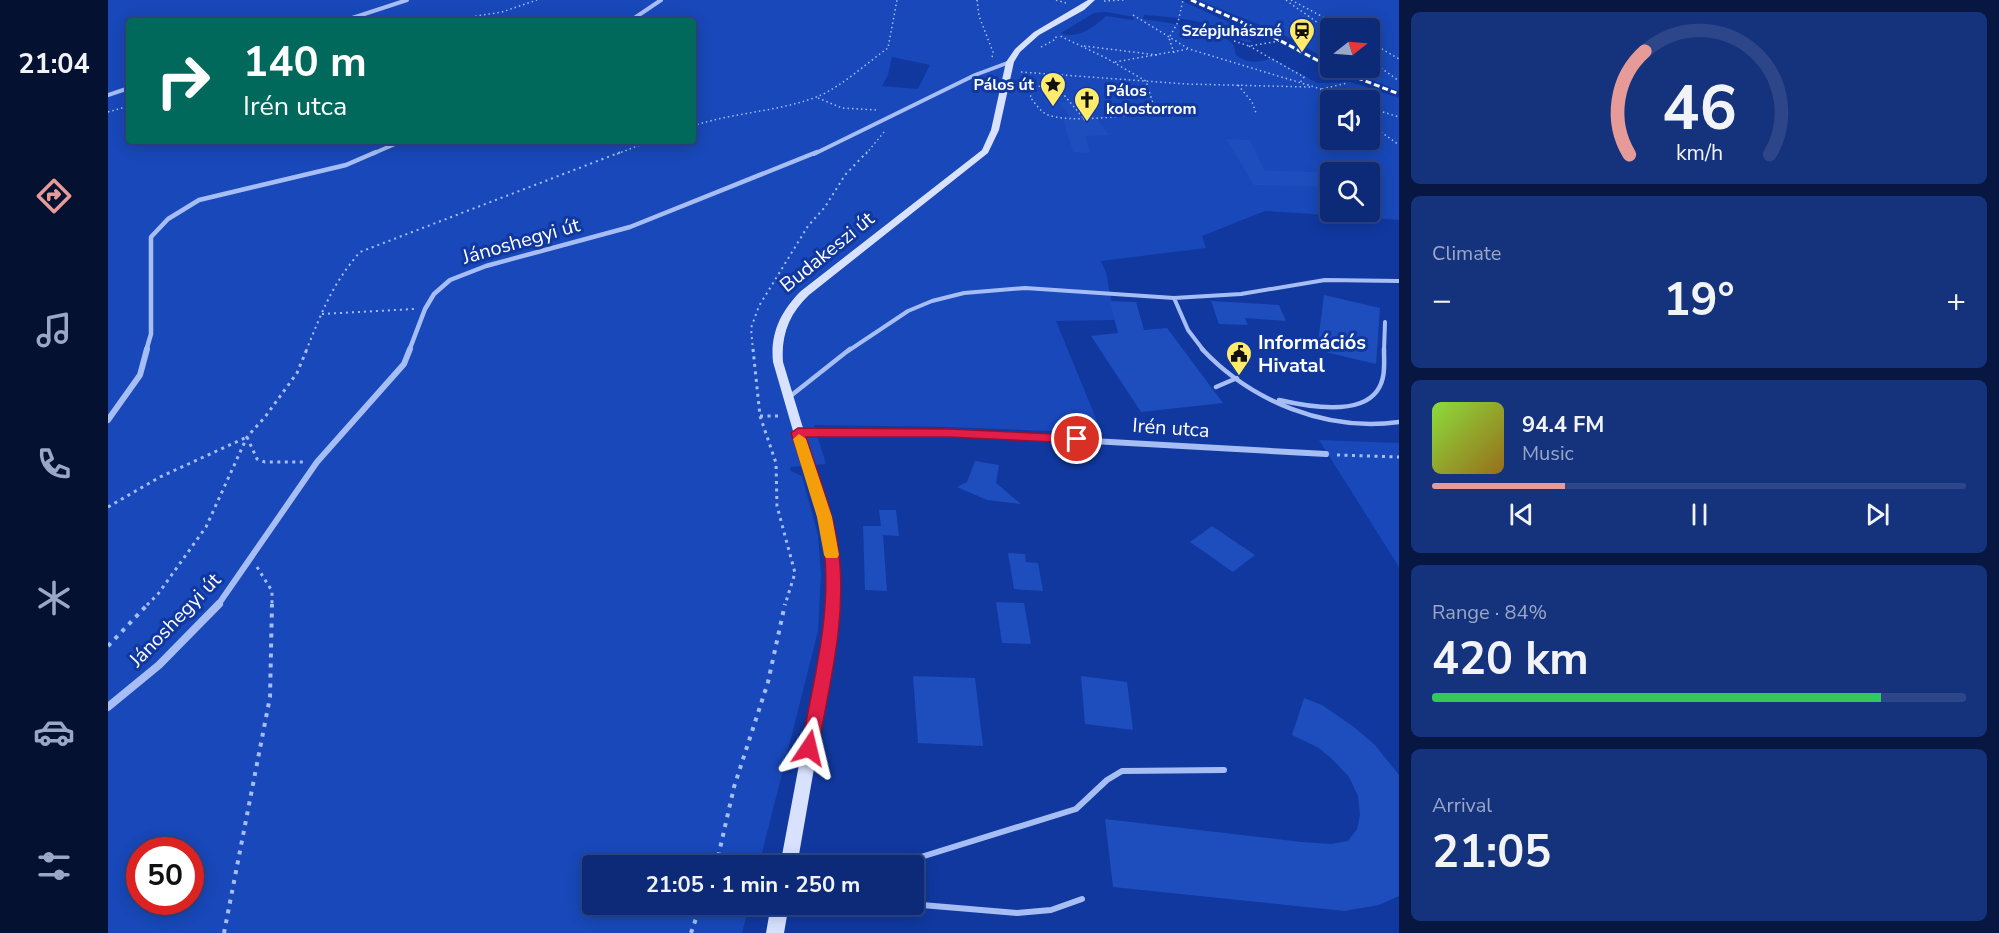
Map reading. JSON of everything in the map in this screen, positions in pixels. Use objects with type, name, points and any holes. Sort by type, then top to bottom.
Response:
[{"type":"main road","name":"Budakeszi út","points":[[790,855],[831,631],[834,583],[831,547],[825,517],[778,362],[779,328],[786,315],[805,293],[986,151],[995,130],[1009,66],[1015,52],[1030,37],[1092,0]]},
{"type":"main road","points":[[775,933],[778,915]]},
{"type":"street","points":[[352,18],[407,0]]},
{"type":"street","points":[[634,18],[661,0]]},
{"type":"street","points":[[994,68],[1009,66]]},
{"type":"street","name":"Jánoshegyi út","points":[[108,706],[159,665],[224,599],[317,462],[404,364],[425,309],[434,294],[450,280],[486,266],[630,227],[802,160],[893,114],[994,68],[1009,66]]},
{"type":"street","points":[[108,94],[126,89]]},
{"type":"street","points":[[108,420],[140,375],[151,334],[151,237],[168,219],[199,200],[336,168],[395,144]]},
{"type":"street","name":"Irén utca","points":[[798,433],[960,433],[1326,454]]},
{"type":"lane","points":[[788,398],[856,345],[908,311],[954,295],[983,290],[1025,288],[1174,298],[1241,294],[1325,280],[1399,281]]},
{"type":"lane","points":[[1174,298],[1179,314],[1200,348],[1237,378],[1269,397],[1303,414],[1337,423],[1368,425],[1399,422]]},
{"type":"lane","points":[[1269,397],[1302,405],[1321,406],[1351,405],[1371,399],[1381,386],[1383,378],[1385,322]]},
{"type":"lane","points":[[1216,387],[1237,378]]},
{"type":"lane","points":[[924,856],[1076,809],[1107,780],[1122,771],[1224,770]]},
{"type":"lane","points":[[924,905],[1017,913],[1051,910],[1082,899]]},
{"type":"path","points":[[463,18],[506,11],[537,0]]},
{"type":"path","points":[[696,125],[710,120],[818,98],[836,89],[839,83],[888,48],[897,0]]},
{"type":"path","points":[[977,0],[980,16],[993,52],[991,61],[994,68]]},
{"type":"path","points":[[1056,0],[1065,3]]},
{"type":"path","points":[[1104,1],[1124,0]]},
{"type":"path","points":[[1174,53],[1169,38],[1178,22],[1177,18],[1184,0]]},
{"type":"path","points":[[1286,0],[1307,17],[1320,24]]},
{"type":"path","points":[[1291,0],[1325,18]]},
{"type":"path","points":[[1132,15],[1189,49],[1310,87]]},
{"type":"path","points":[[1053,82],[1037,87],[1030,97],[1040,110],[1056,117],[1155,111],[1146,81],[1056,34],[1064,29]]},
{"type":"path","points":[[1234,41],[1249,46],[1304,77],[1300,83]]},
{"type":"path","points":[[1249,46],[1279,41]]},
{"type":"path","points":[[1079,45],[1157,55]]},
{"type":"path","points":[[1380,48],[1399,59]]},
{"type":"path","points":[[1113,62],[1189,49]]},
{"type":"path","points":[[1009,66],[1047,75],[1239,86],[1321,89],[1347,83]]},
{"type":"path","points":[[1380,67],[1399,81]]},
{"type":"path","points":[[1047,75],[1086,121]]},
{"type":"path","points":[[1239,86],[1252,102],[1256,113]]},
{"type":"path","points":[[719,855],[734,788],[768,682],[784,605],[795,573],[794,562],[781,528],[777,506],[776,463],[760,416],[751,328],[759,306],[808,226],[825,207],[845,175],[879,140],[893,114],[866,108],[842,108],[818,98]]},
{"type":"path","points":[[108,112],[126,106]]},
{"type":"path","points":[[1380,111],[1399,117]]},
{"type":"path","points":[[1380,130],[1399,145]]},
{"type":"path","points":[[108,646],[158,594],[206,527],[247,437],[265,417],[297,373],[321,314],[341,274],[360,252],[642,144]]},
{"type":"path","points":[[321,314],[425,309]]},
{"type":"path","points":[[760,416],[793,416]]},
{"type":"path","points":[[247,437],[257,459],[265,462],[317,462]]},
{"type":"path","points":[[108,507],[160,477],[247,437]]},
{"type":"path","points":[[1326,454],[1399,457]]},
{"type":"path","points":[[224,933],[270,698],[272,591],[252,558]]},
{"type":"path","points":[[691,933],[697,915]]},
{"type":"shaded area","points":[[108,0],[1180,0],[1246,30],[1236,33],[1253,42],[1241,40],[1214,26],[1195,21],[1144,15],[1143,19],[1219,35],[1229,40],[1234,46],[1236,55],[1240,58],[1254,62],[1272,58],[1317,83],[1351,82],[1375,90],[1320,90],[1320,150],[1380,150],[1380,92],[1399,98],[1399,220],[1380,219],[1380,162],[1320,162],[1320,215],[1265,211],[1202,236],[1206,248],[1101,261],[1106,272],[1115,320],[1056,321],[1102,433],[814,425],[826,464],[790,467],[791,471],[802,476],[818,535],[821,574],[818,631],[762,855],[582,855],[582,915],[746,915],[742,933],[108,933]],"holes":[[[1106,12],[1134,17],[1133,20],[1106,16],[1079,34],[1061,33],[1094,13]],[[892,57],[930,65],[918,89],[882,86],[888,75]]]},
{"type":"shaded area","points":[[1198,0],[1399,0],[1399,91],[1368,78],[1380,78],[1380,18],[1320,18],[1320,55],[1280,33]]},
{"type":"shaded area","points":[[1319,440],[1399,443],[1399,567]]},
{"type":"building","points":[[1084,101],[1109,135],[1085,136],[1090,153],[1073,152],[1063,120],[1071,119],[1059,102]]},
{"type":"building","points":[[1226,139],[1250,140],[1265,171],[1320,172],[1320,187],[1254,185]]},
{"type":"building","points":[[1324,295],[1380,308],[1376,364],[1317,350]]},
{"type":"building","points":[[1110,301],[1136,302],[1144,330],[1167,328],[1223,403],[1141,412],[1091,336],[1118,333]]},
{"type":"building","points":[[1211,301],[1279,305],[1286,321],[1245,318],[1248,325],[1219,324]]},
{"type":"building","points":[[975,461],[999,465],[996,483],[1021,504],[987,500],[957,487],[967,482]]},
{"type":"building","points":[[879,510],[896,510],[899,536],[883,535],[887,591],[865,590],[863,526],[881,526]]},
{"type":"building","points":[[1212,526],[1255,555],[1233,572],[1190,542]]},
{"type":"building","points":[[1008,553],[1025,554],[1026,562],[1038,563],[1043,591],[1014,589]]},
{"type":"building","points":[[996,602],[1024,603],[1031,644],[1002,643]]},
{"type":"building","points":[[913,676],[975,678],[983,746],[918,743]]},
{"type":"building","points":[[1081,676],[1127,682],[1133,730],[1085,724]]},
{"type":"building","points":[[1304,698],[1322,705],[1354,727],[1375,745],[1399,775],[1399,896],[1379,905],[1344,911],[1113,887],[1105,819],[1302,842],[1331,844],[1348,841],[1357,829],[1360,815],[1358,796],[1349,777],[1332,759],[1319,748],[1292,735]]},
{"type":"railway","points":[[1191,0],[1262,31],[1320,62]]},
{"type":"railway","points":[[1358,78],[1399,94]]},
{"type":"slow traffic","points":[[799,439],[825,517],[832,555]]},
{"type":"place","name":"Szépjuhászné","points":[[1302,54]]},
{"type":"place","name":"Pálos út","points":[[1053,108]]},
{"type":"place","name":"Pálos kolostorrom","points":[[1087,123]]},
{"type":"place","name":"Információs Hivatal","points":[[1239,377]]},
{"type":"route","points":[[809,748],[831,631],[834,583],[831,547],[825,517],[798,433],[949,433],[1077,439]]}]
